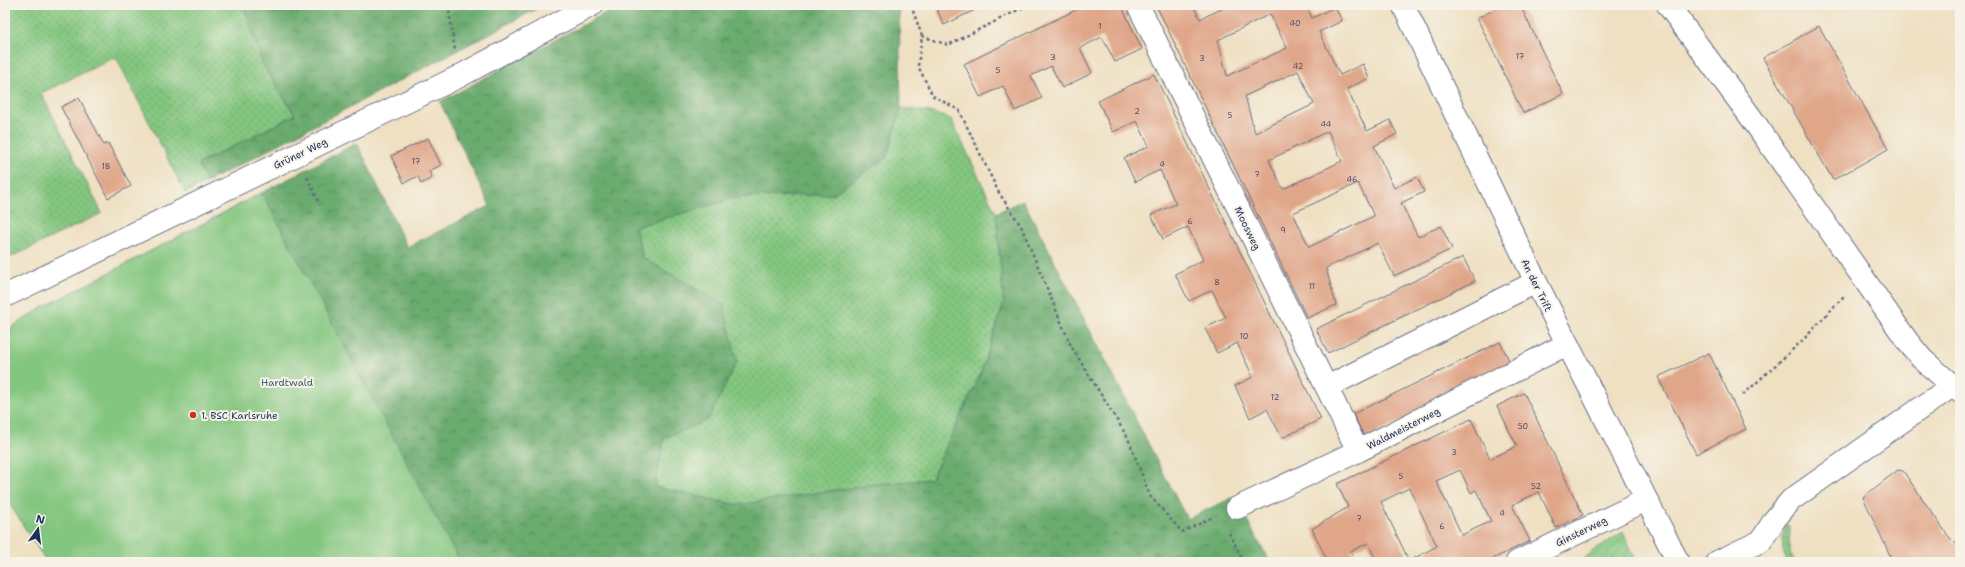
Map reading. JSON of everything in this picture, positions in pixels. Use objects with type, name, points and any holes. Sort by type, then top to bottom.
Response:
[{"type":"street","name":"Grüner Weg","points":[[5,296],[458,77],[592,5]]},
{"type":"street","name":"Moosweg","points":[[1138,5],[1358,451]]},
{"type":"street","name":"An der Trift","points":[[1403,5],[1536,282],[1678,562]]},
{"type":"street","points":[[1668,5],[1750,116],[1908,342],[1922,359],[1956,389],[1791,500],[1775,519],[1761,541],[1717,562]]},
{"type":"street","points":[[1327,387],[1536,282]]},
{"type":"street","name":"Waldmeisterweg","points":[[1228,511],[1358,451],[1567,344]]},
{"type":"street","name":"Ginsterweg","points":[[1516,562],[1646,500]]},
{"type":"path","points":[[448,5],[458,77]]},
{"type":"path","points":[[911,5],[922,36],[918,66],[933,96],[959,110],[999,193],[1021,226],[1071,346],[1128,438],[1150,496],[1182,532],[1228,511]]},
{"type":"path","points":[[922,36],[948,45],[1028,5]]},
{"type":"path","points":[[1743,395],[1841,300],[1859,273]]},
{"type":"green space","points":[[5,5],[244,5],[262,63],[295,115],[198,164],[207,182],[185,193],[116,57],[41,93],[102,213],[5,260]]},
{"type":"green space","points":[[244,5],[544,5],[207,182],[198,164],[295,115],[262,63]]},
{"type":"green space","name":"Hardtwald","points":[[620,5],[899,5],[901,108],[887,157],[833,194],[735,198],[635,227],[643,258],[724,305],[737,362],[708,420],[664,438],[655,487],[737,505],[869,485],[931,479],[980,375],[1004,303],[996,213],[1023,200],[1187,519],[1234,497],[1270,562],[47,562],[5,497],[5,332],[40,309],[357,143],[407,247],[490,206],[440,102]]},
{"type":"green space","points":[[901,108],[930,112],[951,119],[996,213],[1004,303],[980,375],[931,479],[869,485],[737,505],[655,487],[664,438],[708,420],[724,305],[643,258],[635,227],[735,198],[833,194],[886,157]]},
{"type":"green space","name":"1. BSC Karlsruhe","points":[[262,193],[460,562],[47,562],[5,497],[5,332],[40,309]]},
{"type":"green space","points":[[1786,524],[1790,526],[1789,551],[1795,562],[1787,562],[1783,552],[1783,539]]},
{"type":"green space","points":[[1623,532],[1637,562],[1581,562],[1594,550]]},
{"type":"building","points":[[935,5],[985,5],[944,25]]},
{"type":"building","points":[[1086,5],[1121,5],[1142,49],[1115,62],[1102,37],[1080,48],[1092,73],[1062,88],[1051,66],[1031,76],[1042,98],[1015,111],[1003,86],[980,97],[964,64]]},
{"type":"building","points":[[1156,5],[1193,5],[1200,19],[1230,5],[1306,5],[1312,18],[1335,7],[1342,21],[1319,32],[1340,75],[1363,64],[1369,78],[1347,89],[1367,131],[1390,120],[1397,134],[1374,146],[1394,188],[1417,177],[1424,192],[1401,203],[1418,237],[1441,226],[1452,249],[1394,276],[1378,243],[1326,268],[1336,305],[1307,318]],"holes":[[[1270,14],[1287,48],[1227,76],[1218,40]],[[1298,71],[1314,104],[1255,133],[1245,96]],[[1328,131],[1342,161],[1283,189],[1269,160]],[[1358,183],[1374,216],[1309,247],[1293,213]]]},
{"type":"building","points":[[1503,5],[1520,5],[1563,94],[1523,113],[1477,18]]},
{"type":"building","points":[[1819,26],[1888,149],[1833,180],[1763,58]]},
{"type":"building","points":[[1154,74],[1321,419],[1282,438],[1267,409],[1250,418],[1235,386],[1253,377],[1237,343],[1217,353],[1205,328],[1226,318],[1212,290],[1189,301],[1175,274],[1203,260],[1188,227],[1163,239],[1151,215],[1176,204],[1160,170],[1135,182],[1124,158],[1149,146],[1137,121],[1113,132],[1098,101]]},
{"type":"building","points":[[79,98],[104,145],[108,143],[131,186],[108,198],[61,107]]},
{"type":"building","points":[[428,138],[441,165],[429,171],[432,178],[421,184],[418,176],[404,183],[391,156]]},
{"type":"building","points":[[1463,257],[1475,281],[1328,353],[1316,329]]},
{"type":"building","points":[[1500,342],[1512,366],[1365,438],[1353,414]]},
{"type":"building","points":[[1709,353],[1746,429],[1696,454],[1658,377]]},
{"type":"building","points":[[1524,393],[1583,515],[1556,528],[1539,492],[1512,505],[1530,541],[1486,562],[1377,562],[1368,543],[1351,551],[1356,562],[1328,562],[1312,529],[1348,507],[1337,484],[1471,419],[1490,459],[1517,446],[1497,406]],"holes":[[[1460,470],[1471,493],[1476,490],[1491,521],[1462,535],[1436,481]],[[1409,488],[1437,546],[1409,561],[1381,502]]]},
{"type":"building","points":[[1898,470],[1903,471],[1949,537],[1960,548],[1960,562],[1893,562],[1863,497]]},
{"type":"place","name":"1. BSC Karlsruhe","points":[[193,415]]}]
